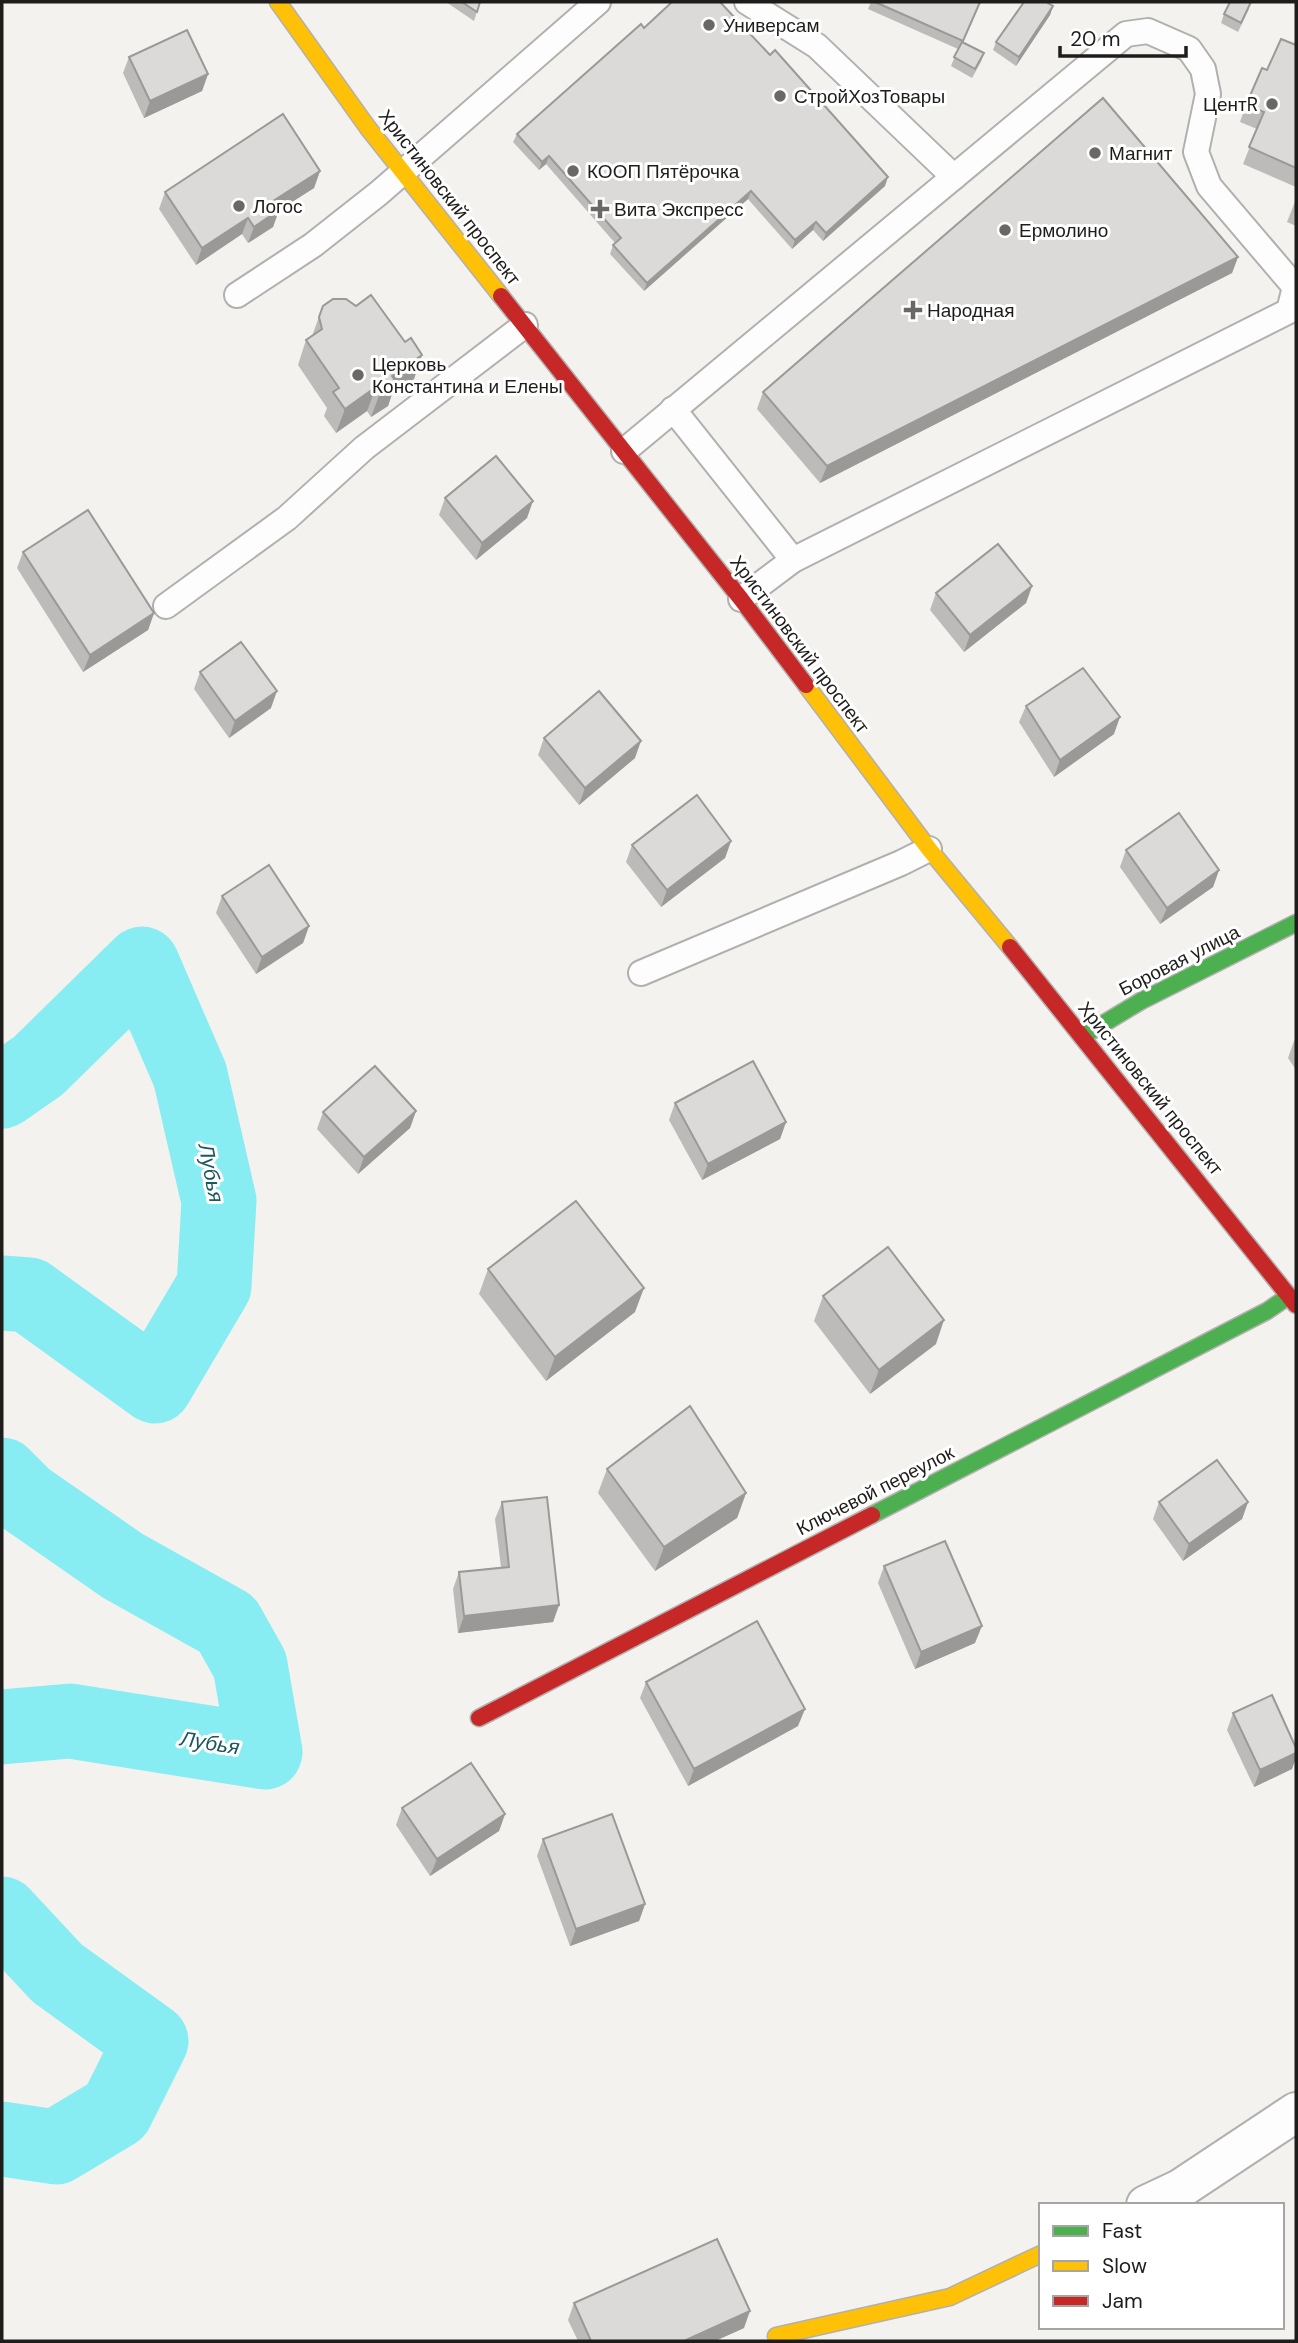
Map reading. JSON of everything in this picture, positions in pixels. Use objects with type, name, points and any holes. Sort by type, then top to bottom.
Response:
[{"type":"street","name":"Христиновский проспект","points":[[278,2],[368,128],[741,599],[929,849],[1083,1036],[1293,1301]]},
{"type":"street","name":"Боровая улица","points":[[1083,1036],[1141,1002],[1296,923]]},
{"type":"street","name":"Ключевой переулок","points":[[479,1718],[1248,1321],[1293,1301]]},
{"type":"street","points":[[1150,2203],[1181,2189],[1296,2112]]},
{"type":"street","points":[[776,2336],[950,2297],[1039,2255]]},
{"type":"lane","points":[[237,295],[313,245],[404,172],[598,2]]},
{"type":"lane","points":[[747,2],[817,46],[954,177]]},
{"type":"lane","points":[[624,451],[1126,34],[1148,31],[1189,48],[1203,69],[1208,94],[1196,152],[1209,186],[1295,287],[1289,311],[793,560],[741,599]]},
{"type":"lane","points":[[166,606],[287,518],[365,448],[524,325]]},
{"type":"lane","points":[[673,410],[793,560]]},
{"type":"lane","points":[[641,973],[929,849]]},
{"type":"building","points":[[462,2],[480,2],[477,12]]},
{"type":"building","points":[[672,2],[720,2],[770,55],[775,50],[888,177],[826,233],[816,222],[795,240],[751,191],[647,283],[613,245],[621,238],[549,156],[542,162],[517,134],[641,24],[644,28]]},
{"type":"building","points":[[875,2],[980,2],[963,41]]},
{"type":"building","points":[[1024,2],[1046,2],[1053,6],[1019,57],[996,42]]},
{"type":"building","points":[[1230,2],[1251,2],[1241,23],[1224,14]]},
{"type":"building","points":[[187,30],[208,74],[150,101],[129,57]]},
{"type":"building","name":"ЦентR","points":[[1281,39],[1296,45],[1296,168],[1249,147],[1264,112],[1246,105],[1262,68],[1267,70]]},
{"type":"building","points":[[962,42],[984,53],[975,69],[954,57]]},
{"type":"building","points":[[1103,98],[1238,257],[827,466],[763,392]]},
{"type":"building","points":[[283,114],[320,171],[273,201],[279,210],[254,227],[248,218],[202,248],[165,192]]},
{"type":"building","name":"Церковь Константина и Елены","points":[[371,295],[405,342],[411,338],[422,355],[392,376],[396,382],[380,393],[376,387],[345,409],[333,392],[339,388],[306,340],[322,329],[319,317],[323,306],[333,299],[346,299],[356,306]]},
{"type":"building","points":[[496,456],[533,501],[482,543],[445,498]]},
{"type":"building","points":[[88,510],[154,613],[90,655],[23,552]]},
{"type":"building","points":[[998,544],[1032,586],[970,635],[936,593]]},
{"type":"building","points":[[241,642],[277,691],[235,721],[200,672]]},
{"type":"building","points":[[1083,668],[1120,717],[1060,760],[1026,706]]},
{"type":"building","points":[[599,691],[641,741],[585,788],[544,738]]},
{"type":"building","points":[[697,795],[731,841],[667,890],[632,845]]},
{"type":"building","points":[[1179,813],[1219,870],[1167,908],[1126,850]]},
{"type":"building","points":[[269,865],[309,926],[262,957],[222,896]]},
{"type":"building","points":[[753,1061],[786,1122],[708,1164],[675,1103]]},
{"type":"building","points":[[375,1066],[416,1111],[364,1157],[323,1112]]},
{"type":"building","points":[[576,1201],[644,1288],[555,1357],[488,1269]]},
{"type":"building","points":[[888,1247],[944,1320],[879,1370],[823,1296]]},
{"type":"building","points":[[690,1406],[746,1493],[664,1547],[607,1469]]},
{"type":"building","points":[[1217,1460],[1248,1502],[1189,1544],[1159,1502]]},
{"type":"building","points":[[547,1497],[559,1605],[464,1616],[459,1572],[509,1567],[502,1502]]},
{"type":"building","points":[[945,1541],[982,1626],[921,1652],[884,1566]]},
{"type":"building","points":[[757,1621],[805,1709],[694,1769],[646,1682]]},
{"type":"building","points":[[1272,1695],[1296,1753],[1260,1770],[1233,1713]]},
{"type":"building","points":[[471,1763],[505,1814],[437,1859],[402,1808]]},
{"type":"building","points":[[612,1814],[645,1904],[576,1929],[543,1839]]},
{"type":"building","points":[[717,2239],[750,2311],[684,2341],[591,2341],[574,2303]]},
{"type":"waterway","name":"Лубья","points":[[2,1091],[38,1066],[142,964],[190,1075],[219,1201],[214,1286],[155,1386],[29,1295],[2,1293]]},
{"type":"waterway","name":"Лубья","points":[[2,1475],[25,1498],[123,1566],[227,1624],[250,1665],[265,1752],[70,1721],[2,1727]]},
{"type":"waterway","name":"Лубья","points":[[2,1914],[57,1973],[151,2041],[116,2111],[56,2147],[2,2139]]},
{"type":"traffic: fast","points":[[1083,1036],[1141,1001],[1296,923]]},
{"type":"traffic: fast","points":[[872,1515],[1267,1311],[1289,1296]]},
{"type":"traffic: slow","points":[[278,2],[368,128],[501,296]]},
{"type":"traffic: slow","points":[[806,685],[929,849],[1010,947]]},
{"type":"traffic: slow","points":[[776,2336],[950,2297],[1039,2255]]},
{"type":"traffic: jam","points":[[501,296],[806,685]]},
{"type":"traffic: jam","points":[[1010,947],[1296,1305]]},
{"type":"traffic: jam","points":[[479,1718],[872,1515]]},
{"type":"place","name":"Универсам","points":[[709,25]]},
{"type":"place","name":"СтройХозТовары","points":[[780,96]]},
{"type":"place","name":"ЦентR","points":[[1272,104]]},
{"type":"place","name":"Магнит","points":[[1095,153]]},
{"type":"place","name":"КООП Пятёрочка","points":[[573,171]]},
{"type":"place","name":"Логос","points":[[239,206]]},
{"type":"place","name":"Вита Экспресс","points":[[600,209]]},
{"type":"place","name":"Ермолино","points":[[1005,230]]},
{"type":"place","name":"Народная","points":[[913,310]]},
{"type":"place","name":"Церковь Константина и Елены","points":[[358,375]]}]
